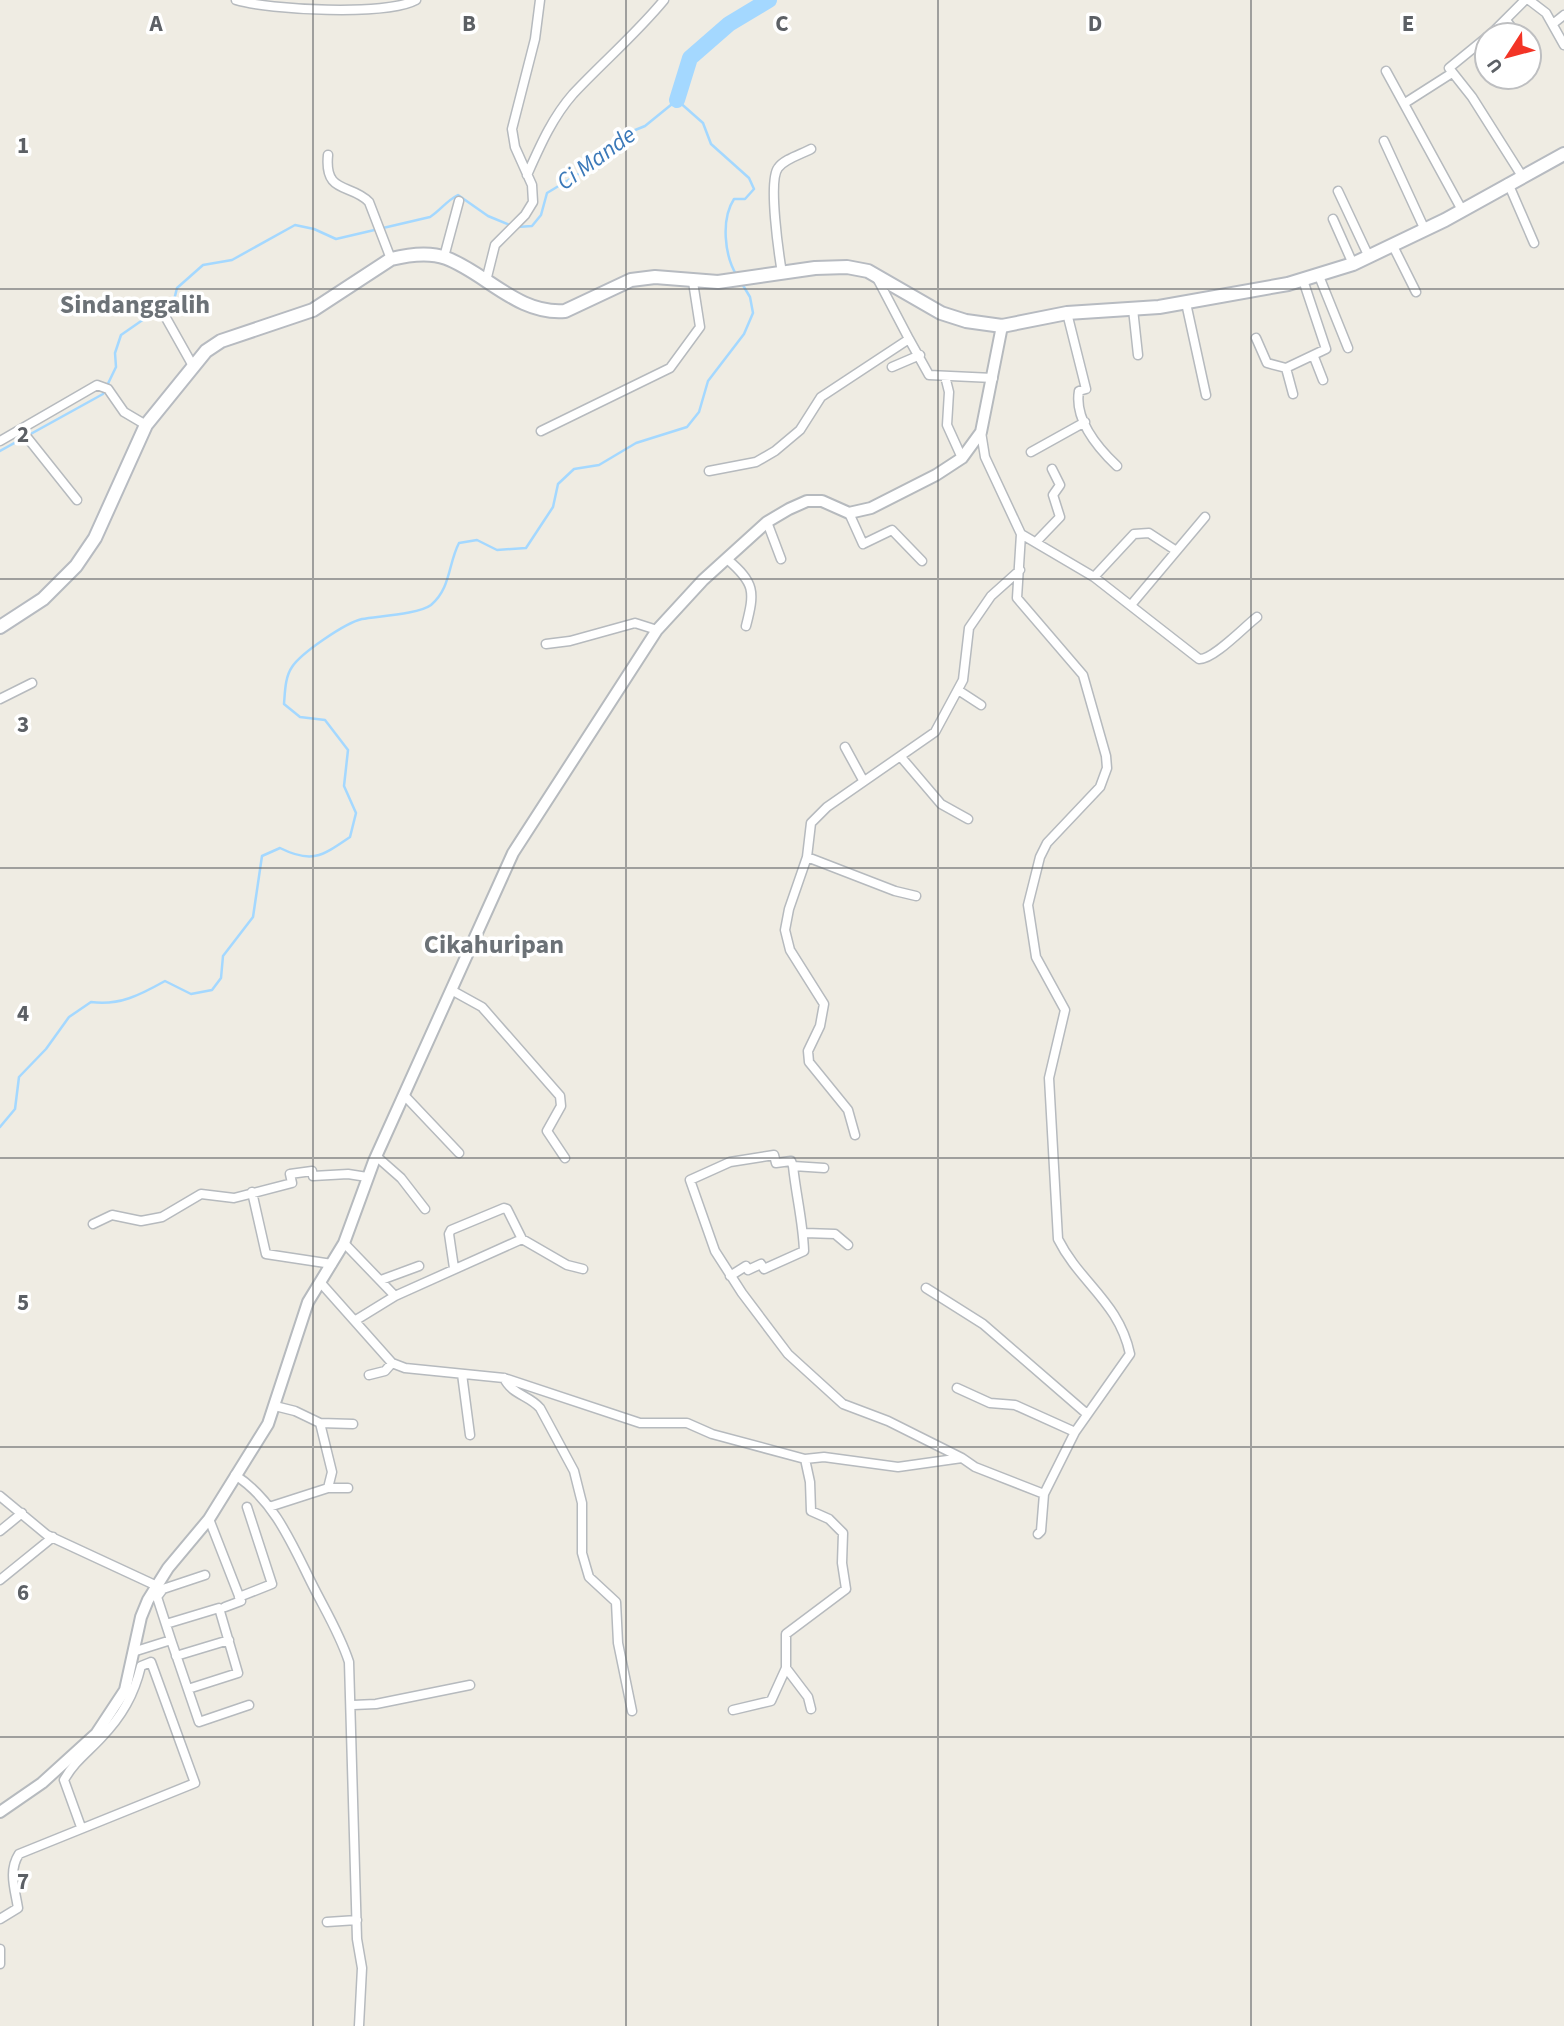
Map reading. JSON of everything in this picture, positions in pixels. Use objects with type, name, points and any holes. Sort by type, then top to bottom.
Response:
[{"type":"main road","points":[[0,627],[43,599],[64,580],[91,546],[146,425],[213,345],[313,310],[391,259],[412,256],[444,257],[521,301],[554,312],[565,310],[631,281],[655,277],[693,282],[736,281],[754,276],[847,267],[862,269],[941,313],[966,321],[1002,326],[1067,313],[1186,303],[1319,276],[1393,246],[1564,154]]},
{"type":"street","points":[[236,0],[322,9],[402,7],[416,0]]},
{"type":"street","points":[[486,281],[495,245],[517,224],[533,201],[534,194],[515,147],[512,129],[535,38],[540,0]]},
{"type":"street","points":[[527,175],[543,139],[573,94],[639,32],[664,0]]},
{"type":"street","points":[[1506,20],[1527,0],[1554,23],[1564,45]]},
{"type":"street","points":[[1554,23],[1564,15]]},
{"type":"street","points":[[1473,48],[1449,68],[1472,97],[1522,176]]},
{"type":"street","points":[[1386,71],[1462,210]]},
{"type":"street","points":[[1405,103],[1452,73]]},
{"type":"street","points":[[1384,141],[1424,230]]},
{"type":"street","points":[[782,273],[776,239],[775,173],[782,163],[811,149]]},
{"type":"street","points":[[328,155],[328,173],[336,185],[367,200],[391,259]]},
{"type":"street","points":[[1508,183],[1534,243]]},
{"type":"street","points":[[1338,191],[1368,257]]},
{"type":"street","points":[[444,257],[459,201]]},
{"type":"street","points":[[1333,219],[1353,264]]},
{"type":"street","points":[[1393,246],[1416,292]]},
{"type":"street","points":[[876,276],[929,375],[993,378]]},
{"type":"street","points":[[1319,276],[1348,348]]},
{"type":"street","points":[[1256,338],[1267,363],[1286,368],[1326,349],[1303,280]]},
{"type":"street","points":[[541,431],[670,368],[700,327],[693,282]]},
{"type":"street","points":[[109,310],[148,302],[159,307],[193,366]]},
{"type":"street","points":[[1186,303],[1206,395]]},
{"type":"street","points":[[1133,309],[1138,355]]},
{"type":"street","points":[[1067,313],[1086,389],[1079,391],[1077,402],[1101,450],[1117,466]]},
{"type":"street","points":[[1002,326],[981,432],[985,457],[1021,534],[1018,601],[1076,667],[1087,684],[1107,768],[1100,787],[1047,843],[1040,857],[1028,905],[1036,957],[1065,1010],[1049,1078],[1058,1239],[1069,1258],[1115,1313],[1130,1354],[1075,1432],[1044,1494],[1041,1531],[1038,1534]]},
{"type":"street","points":[[709,471],[756,462],[775,451],[800,430],[821,397],[909,340]]},
{"type":"street","points":[[892,367],[920,355]]},
{"type":"street","points":[[1314,357],[1324,380]]},
{"type":"street","points":[[1286,368],[1293,394]]},
{"type":"street","points":[[946,376],[949,392],[947,425],[962,458]]},
{"type":"street","points":[[0,441],[25,436],[91,387],[106,388],[124,412],[146,425]]},
{"type":"street","points":[[1031,452],[1085,422]]},
{"type":"street","points":[[81,1827],[64,1780],[72,1764],[100,1740],[125,1710],[137,1665],[136,1651],[141,1617],[157,1586],[209,1519],[260,1439],[275,1406],[301,1318],[344,1243],[376,1156],[524,834],[657,629],[676,605],[767,522],[807,501],[822,502],[844,511],[871,508],[936,475],[962,458],[981,432]]},
{"type":"street","points":[[25,436],[77,500]]},
{"type":"street","points":[[1036,542],[1060,517],[1054,497],[1060,485],[1052,469]]},
{"type":"street","points":[[844,511],[863,544],[892,530],[922,561]]},
{"type":"street","points":[[1131,605],[1205,517]]},
{"type":"street","points":[[767,522],[781,559]]},
{"type":"street","points":[[1094,576],[1134,534],[1149,533],[1175,550]]},
{"type":"street","points":[[1021,534],[1094,576],[1195,656],[1205,659],[1257,617]]},
{"type":"street","points":[[727,559],[749,581],[752,600],[746,626]]},
{"type":"street","points":[[855,1135],[848,1110],[809,1062],[808,1051],[820,1026],[824,1004],[786,939],[789,909],[807,857],[808,833],[813,820],[863,780],[935,732],[962,680],[969,628],[990,596],[1020,570]]},
{"type":"street","points":[[546,644],[570,641],[635,623],[657,629]]},
{"type":"street","points":[[0,699],[32,683]]},
{"type":"street","points":[[958,690],[981,705]]},
{"type":"street","points":[[845,747],[863,780]]},
{"type":"street","points":[[901,757],[941,804],[968,820]]},
{"type":"street","points":[[807,857],[895,891],[916,896]]},
{"type":"street","points":[[453,991],[482,1007],[560,1096],[561,1106],[547,1130],[565,1158]]},
{"type":"street","points":[[404,1095],[458,1153]]},
{"type":"street","points":[[730,1276],[746,1266],[748,1270],[761,1264],[764,1269],[804,1251],[805,1233],[797,1205],[791,1161],[776,1163],[774,1155],[744,1159],[730,1162],[691,1180],[715,1251],[730,1276],[788,1354],[832,1396],[856,1412],[888,1421],[975,1467],[1044,1494]]},
{"type":"street","points":[[376,1156],[401,1178],[425,1209]]},
{"type":"street","points":[[793,1166],[824,1168]]},
{"type":"street","points":[[93,1224],[112,1214],[141,1221],[162,1217],[201,1194],[234,1198],[292,1183],[290,1174],[312,1171],[313,1176],[348,1174],[367,1177]]},
{"type":"street","points":[[252,1192],[266,1254],[332,1264]]},
{"type":"street","points":[[454,1268],[449,1234],[455,1228],[504,1208],[522,1239],[567,1265],[583,1269]]},
{"type":"street","points":[[805,1233],[835,1234],[848,1245]]},
{"type":"street","points":[[356,1320],[394,1296],[522,1239]]},
{"type":"street","points":[[344,1243],[394,1296]]},
{"type":"street","points":[[380,1280],[419,1266]]},
{"type":"street","points":[[320,1282],[392,1363],[405,1368],[504,1378],[640,1423],[687,1423],[712,1434],[805,1458],[824,1457],[898,1467],[962,1458]]},
{"type":"street","points":[[926,1288],[984,1324],[1087,1414]]},
{"type":"street","points":[[369,1376],[385,1371],[392,1363]]},
{"type":"street","points":[[462,1374],[470,1435]]},
{"type":"street","points":[[504,1378],[510,1388],[534,1400],[575,1471],[582,1503],[582,1553],[594,1584],[616,1602],[618,1643],[632,1711]]},
{"type":"street","points":[[957,1388],[990,1404],[1015,1405],[1075,1432]]},
{"type":"street","points":[[275,1406],[295,1411],[320,1423],[353,1424]]},
{"type":"street","points":[[320,1423],[332,1472],[328,1488]]},
{"type":"street","points":[[733,1710],[771,1701],[786,1668],[786,1634],[846,1589],[842,1563],[843,1533],[829,1518],[811,1511],[810,1482],[805,1458]]},
{"type":"street","points":[[235,1475],[269,1507],[290,1538],[339,1634],[349,1662],[353,1705],[357,1920],[362,1968],[359,2026]]},
{"type":"street","points":[[269,1507],[328,1488],[348,1488]]},
{"type":"street","points":[[0,1496],[53,1537],[157,1586]]},
{"type":"street","points":[[239,1597],[272,1584],[247,1507]]},
{"type":"street","points":[[0,1531],[22,1513]]},
{"type":"street","points":[[209,1519],[241,1601],[225,1607]]},
{"type":"street","points":[[0,1580],[53,1537]]},
{"type":"street","points":[[205,1575],[163,1589],[157,1597],[171,1640],[200,1722],[249,1705]]},
{"type":"street","points":[[166,1624],[219,1608],[238,1673],[188,1689]]},
{"type":"street","points":[[136,1651],[171,1640]]},
{"type":"street","points":[[177,1656],[229,1640]]},
{"type":"street","points":[[0,1919],[18,1908],[12,1875],[13,1863],[19,1854],[195,1783],[151,1662],[137,1665]]},
{"type":"street","points":[[0,1812],[42,1783],[96,1734],[125,1690],[137,1665]]},
{"type":"street","points":[[786,1668],[808,1697],[811,1709]]},
{"type":"street","points":[[353,1705],[376,1704],[470,1685]]},
{"type":"street","points":[[327,1922],[357,1920]]},
{"type":"street","points":[[0,1949],[0,1964]]},
{"type":"waterway","name":"Ci Mande","points":[[677,100],[690,58],[729,24],[769,0]]},
{"type":"waterway","points":[[517,227],[532,226],[541,215],[547,193],[590,167],[603,149],[623,135],[645,126],[677,100],[703,123],[711,144],[749,178],[754,189],[745,199],[734,199],[727,217],[727,248],[737,276]]},
{"type":"waterway","name":"Ci Mande","points":[[163,306],[174,300],[177,288],[203,265],[232,260],[295,225],[314,229],[336,239],[430,217],[458,195],[488,216],[510,225]]},
{"type":"waterway","points":[[0,1127],[15,1109],[19,1077],[46,1049],[69,1017],[91,1002],[120,1001],[165,981],[191,994],[212,990],[221,978],[223,956],[253,917],[262,856],[280,848],[300,856],[316,856],[350,837],[356,813],[344,786],[348,750],[325,720],[300,717],[284,704],[288,675],[297,661],[324,639],[354,622],[408,613],[431,605],[446,583],[459,543],[477,540],[497,550],[526,548],[553,507],[558,484],[574,469],[599,465],[636,443],[687,427],[699,412],[708,381],[744,334],[753,313],[750,297],[741,282]]},
{"type":"waterway","name":"Ci Mande","points":[[0,451],[103,394],[116,367],[115,353],[121,335],[157,310]]},
{"type":"district","name":"Sindanggalih","points":[[135,304]]},
{"type":"district","name":"Cikahuripan","points":[[494,944]]}]
